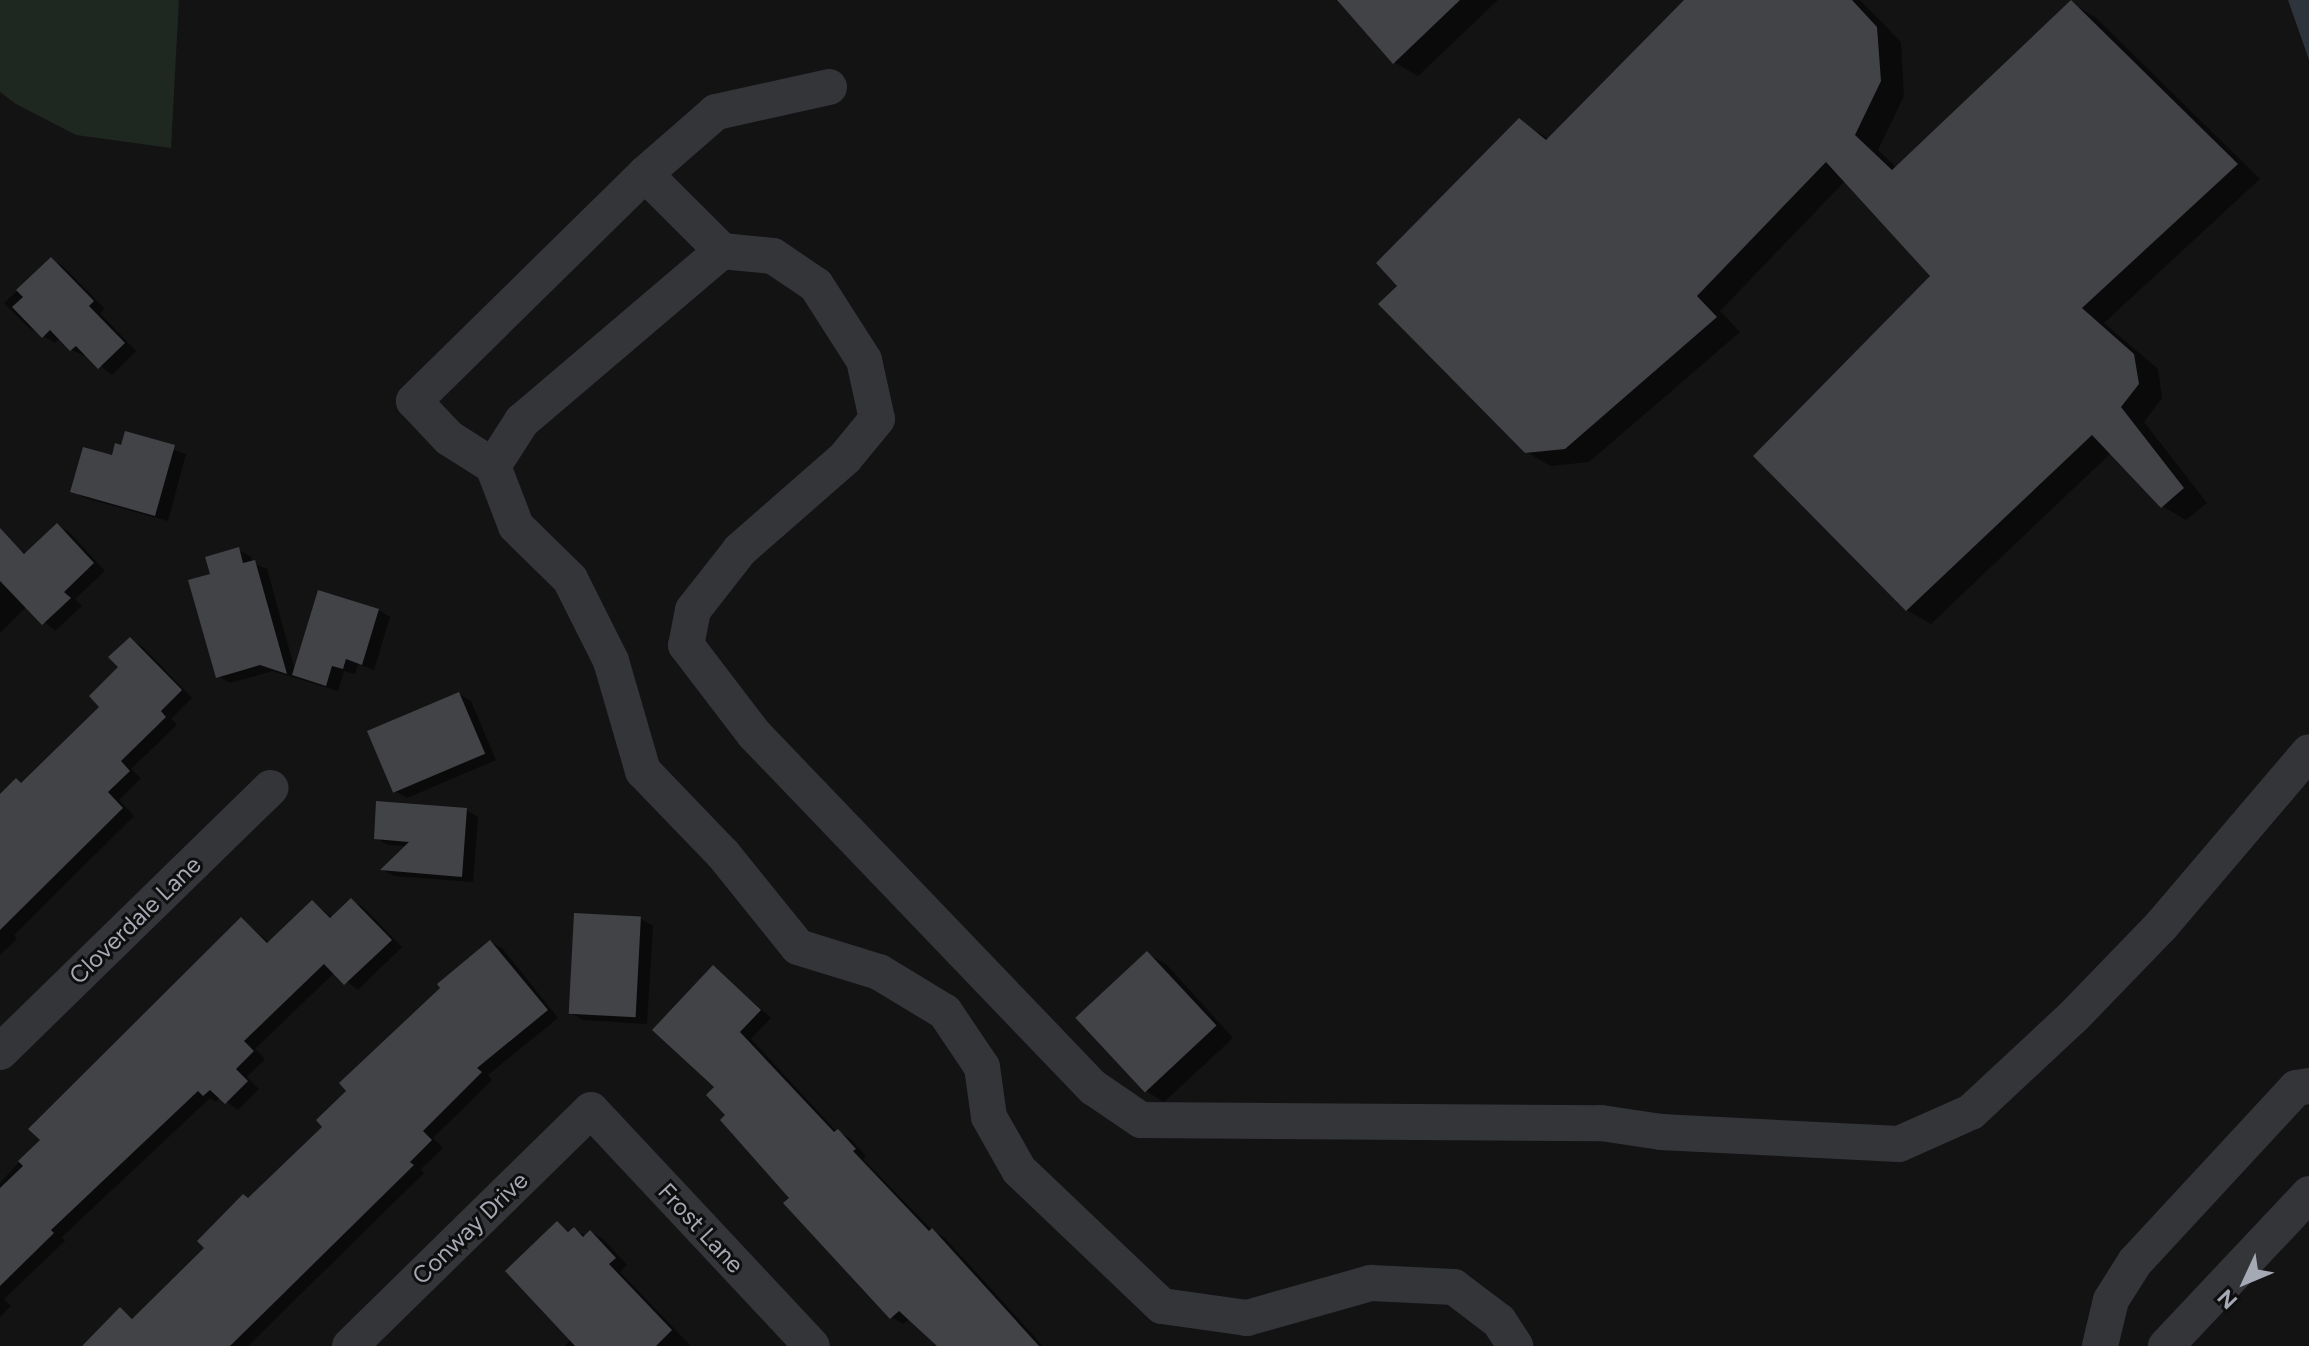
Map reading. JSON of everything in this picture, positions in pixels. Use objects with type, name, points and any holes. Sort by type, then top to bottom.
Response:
[{"type":"street","points":[[829,87],[716,112],[645,174],[414,401],[449,438],[493,466],[516,526],[570,579],[611,661],[643,771],[723,854],[798,947],[879,972],[945,1012],[982,1067],[989,1117],[1019,1170],[1162,1306],[1247,1318],[1371,1283],[1454,1287],[1499,1321],[1515,1346]]},
{"type":"street","points":[[645,174],[722,251],[773,256],[816,285],[864,360],[877,419],[845,458],[740,550],[693,610],[686,645],[754,734],[1094,1088],[1141,1120],[1601,1123],[1661,1132],[1899,1144],[1971,1112],[2073,1017],[2161,926],[2309,752]]},
{"type":"street","points":[[493,466],[522,421],[722,251]]},
{"type":"street","name":"Cloverdale Lane","points":[[0,1052],[271,788]]},
{"type":"street","points":[[2100,1346],[2111,1300],[2135,1262],[2296,1088],[2309,1086]]},
{"type":"street","name":"Conway Drive","points":[[350,1346],[591,1110]]},
{"type":"street","name":"Frost Lane","points":[[591,1110],[812,1346]]},
{"type":"street","points":[[2166,1346],[2309,1194]]},
{"type":"shaded area","points":[[0,0],[179,0],[171,148],[76,135],[16,104],[0,92]]},
{"type":"shaded area","points":[[2288,0],[2309,0],[2309,60],[2308,57]]},
{"type":"building","points":[[1337,0],[1460,0],[1393,64]]},
{"type":"building","points":[[1684,0],[1852,0],[1877,27],[1881,81],[1855,135],[1892,170],[2071,0],[2238,164],[2082,308],[2134,354],[2139,384],[2121,407],[2184,488],[2161,508],[2092,435],[1906,611],[1753,456],[1930,276],[1826,162],[1697,296],[1717,317],[1565,449],[1525,453],[1378,304],[1397,286],[1376,263],[1519,118],[1546,140]]},
{"type":"building","points":[[51,257],[94,301],[89,306],[125,343],[98,369],[76,346],[70,351],[50,330],[42,338],[12,307],[23,297],[16,290]]},
{"type":"building","points":[[125,431],[175,445],[155,516],[70,492],[83,447],[112,455],[115,443],[121,445]]},
{"type":"building","points":[[57,523],[94,563],[64,592],[71,598],[42,625],[0,581],[0,528],[24,554]]},
{"type":"building","points":[[239,547],[243,563],[255,560],[287,674],[260,665],[216,678],[188,580],[210,574],[205,557]]},
{"type":"building","points":[[318,590],[379,609],[362,665],[346,659],[343,669],[332,666],[326,686],[292,675]]},
{"type":"building","points":[[130,637],[182,690],[161,711],[166,717],[121,761],[130,771],[108,792],[123,808],[0,930],[0,794],[16,778],[21,783],[99,707],[89,696],[118,667],[108,657]]},
{"type":"building","points":[[459,692],[485,754],[393,793],[367,731]]},
{"type":"building","points":[[376,801],[467,808],[462,877],[380,870],[409,842],[374,839]]},
{"type":"building","points":[[351,898],[392,940],[344,985],[324,964],[244,1041],[254,1051],[236,1069],[248,1081],[225,1104],[210,1090],[203,1096],[198,1091],[51,1230],[54,1233],[0,1286],[0,1188],[23,1166],[18,1161],[40,1140],[28,1129],[241,917],[267,943],[312,900],[330,918]]},
{"type":"building","points":[[574,913],[641,917],[636,1017],[569,1014]]},
{"type":"building","points":[[490,940],[548,1010],[477,1068],[482,1072],[423,1131],[432,1140],[410,1162],[414,1165],[230,1346],[82,1346],[120,1307],[132,1319],[204,1248],[197,1241],[243,1194],[248,1198],[322,1127],[316,1120],[346,1091],[339,1083],[440,988],[437,984]]},
{"type":"building","points":[[1147,951],[1217,1026],[1145,1092],[1075,1018]]},
{"type":"building","points":[[713,965],[761,1010],[740,1032],[834,1132],[838,1129],[856,1149],[853,1151],[929,1231],[932,1228],[1039,1346],[937,1346],[899,1311],[890,1319],[783,1203],[789,1198],[720,1120],[725,1115],[706,1095],[714,1087],[652,1030]]},
{"type":"building","points":[[557,1221],[568,1232],[574,1227],[583,1237],[590,1230],[616,1258],[609,1264],[672,1330],[656,1346],[575,1346],[505,1271]]}]
